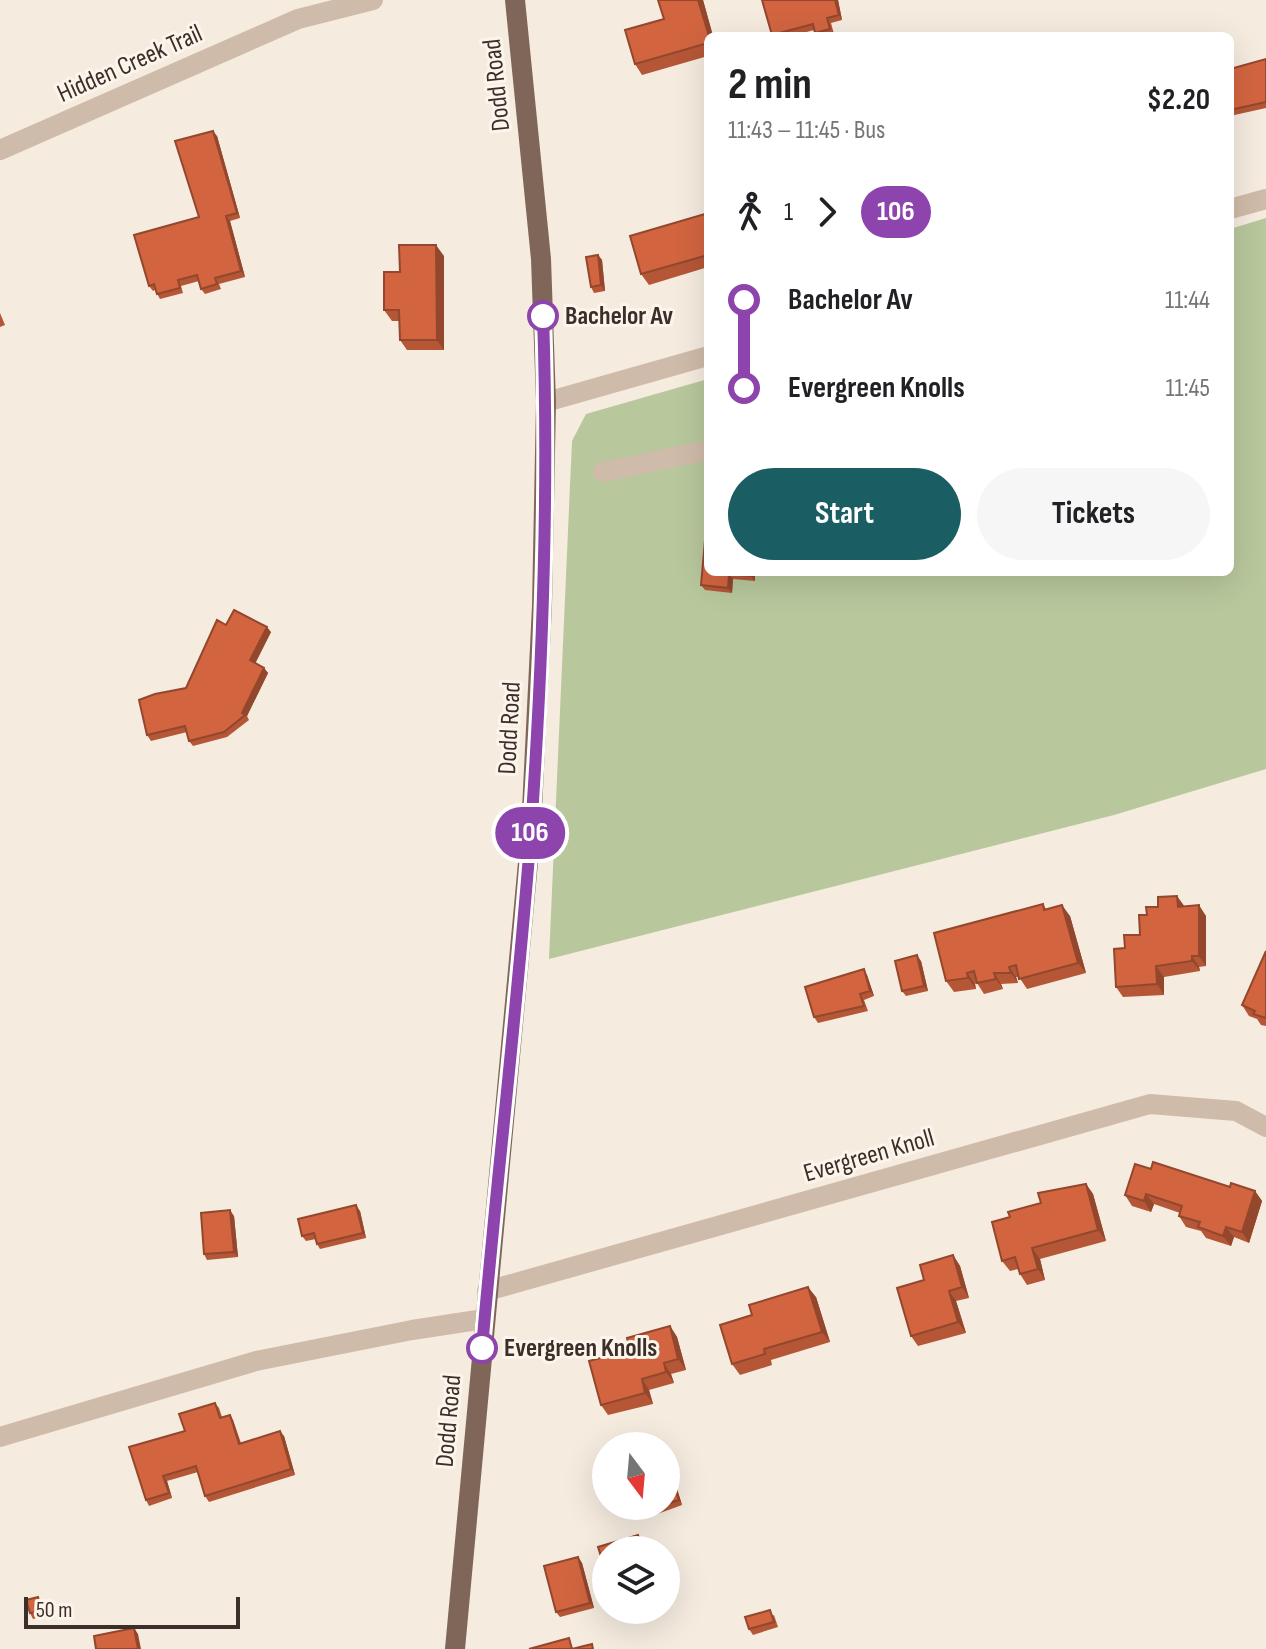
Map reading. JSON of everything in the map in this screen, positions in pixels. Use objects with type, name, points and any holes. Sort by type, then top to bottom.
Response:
[{"type":"main road","name":"Dodd Road","points":[[455,1649],[531,830],[542,606],[546,402],[541,259],[515,0]]},
{"type":"street","name":"Hidden Creek Trail","points":[[0,150],[298,19],[373,0]]},
{"type":"street","points":[[1234,208],[1266,199]]},
{"type":"street","points":[[546,402],[704,357]]},
{"type":"street","points":[[603,472],[704,451]]},
{"type":"street","name":"Evergreen Knoll","points":[[487,1291],[1150,1104],[1236,1111],[1266,1127]]},
{"type":"street","points":[[0,1437],[256,1361],[484,1319]]},
{"type":"green space","points":[[1266,218],[1266,769],[1114,815],[549,959],[572,441],[586,414],[704,380],[704,576],[1234,576],[1234,228]]},
{"type":"building","points":[[658,0],[698,0],[708,32],[704,32],[704,44],[635,64],[625,30],[664,19]]},
{"type":"building","points":[[762,0],[835,0],[839,15],[827,18],[830,29],[815,32],[813,24],[771,32]]},
{"type":"building","points":[[1266,59],[1266,102],[1234,109],[1234,68]]},
{"type":"building","points":[[213,131],[237,213],[226,216],[241,271],[215,278],[217,284],[201,289],[197,275],[178,280],[180,288],[157,294],[154,284],[149,286],[134,235],[199,217],[175,141]]},
{"type":"building","points":[[704,214],[704,256],[641,274],[630,236]]},
{"type":"building","points":[[399,245],[436,245],[437,340],[400,340],[399,310],[384,310],[384,272],[400,272]]},
{"type":"building","points":[[598,255],[601,285],[591,287],[586,257]]},
{"type":"building","points":[[704,551],[704,576],[729,576],[728,588],[701,585]]},
{"type":"building","points":[[234,610],[267,627],[250,660],[264,668],[242,713],[245,715],[224,732],[189,741],[185,726],[147,735],[139,700],[186,688],[217,620],[226,625]]},
{"type":"building","points":[[1177,896],[1178,907],[1199,905],[1199,956],[1192,956],[1192,961],[1156,966],[1157,984],[1116,987],[1114,949],[1125,948],[1124,935],[1140,935],[1139,915],[1147,915],[1146,907],[1158,907],[1158,897]]},
{"type":"building","points":[[1043,904],[1044,910],[1062,905],[1078,963],[1019,979],[1016,965],[1009,967],[1011,973],[994,973],[996,979],[977,983],[974,971],[967,973],[968,978],[946,981],[934,933]]},
{"type":"building","points":[[1266,951],[1266,1018],[1253,1014],[1255,1011],[1242,1005]]},
{"type":"building","points":[[917,955],[924,986],[902,991],[895,961]]},
{"type":"building","points":[[864,969],[870,991],[860,994],[864,1006],[814,1017],[805,987]]},
{"type":"building","points":[[1153,1162],[1230,1187],[1231,1183],[1255,1191],[1242,1232],[1226,1227],[1223,1236],[1198,1227],[1200,1222],[1179,1216],[1182,1206],[1146,1194],[1144,1201],[1125,1195],[1135,1164],[1151,1169]]},
{"type":"building","points":[[1086,1184],[1098,1230],[1032,1248],[1038,1269],[1020,1274],[1015,1257],[1002,1261],[992,1222],[1010,1217],[1008,1212],[1041,1203],[1038,1193]]},
{"type":"building","points":[[356,1205],[363,1233],[317,1244],[314,1233],[302,1236],[298,1219]]},
{"type":"building","points":[[230,1210],[234,1252],[204,1254],[201,1213]]},
{"type":"building","points":[[953,1255],[962,1287],[949,1291],[958,1322],[911,1336],[897,1288],[924,1280],[920,1265]]},
{"type":"building","points":[[808,1287],[822,1332],[764,1349],[765,1354],[732,1364],[720,1325],[752,1315],[749,1305]]},
{"type":"building","points":[[670,1326],[678,1359],[664,1363],[666,1372],[642,1379],[645,1393],[601,1405],[589,1361],[630,1350],[627,1338]]},
{"type":"building","points":[[215,1403],[220,1418],[230,1415],[239,1444],[280,1431],[291,1469],[205,1496],[196,1466],[163,1476],[169,1493],[146,1500],[129,1447],[185,1431],[179,1414]]},
{"type":"building","points":[[578,1557],[590,1603],[556,1612],[544,1566]]},
{"type":"building","points":[[38,1597],[41,1611],[30,1613],[26,1600]]},
{"type":"building","points":[[770,1610],[774,1622],[749,1629],[745,1617]]},
{"type":"building","points":[[134,1628],[138,1649],[96,1649],[94,1636]]},
{"type":"building","points":[[569,1638],[572,1649],[529,1649]]},
{"type":"building","points":[[592,1644],[593,1649],[572,1649]]},
{"type":"bus line","name":"106","points":[[482,1348],[531,830],[542,606],[546,402],[543,316]]},
{"type":"place","name":"Bachelor Av","points":[[543,316]]},
{"type":"place","name":"Evergreen Knolls","points":[[482,1348]]}]
